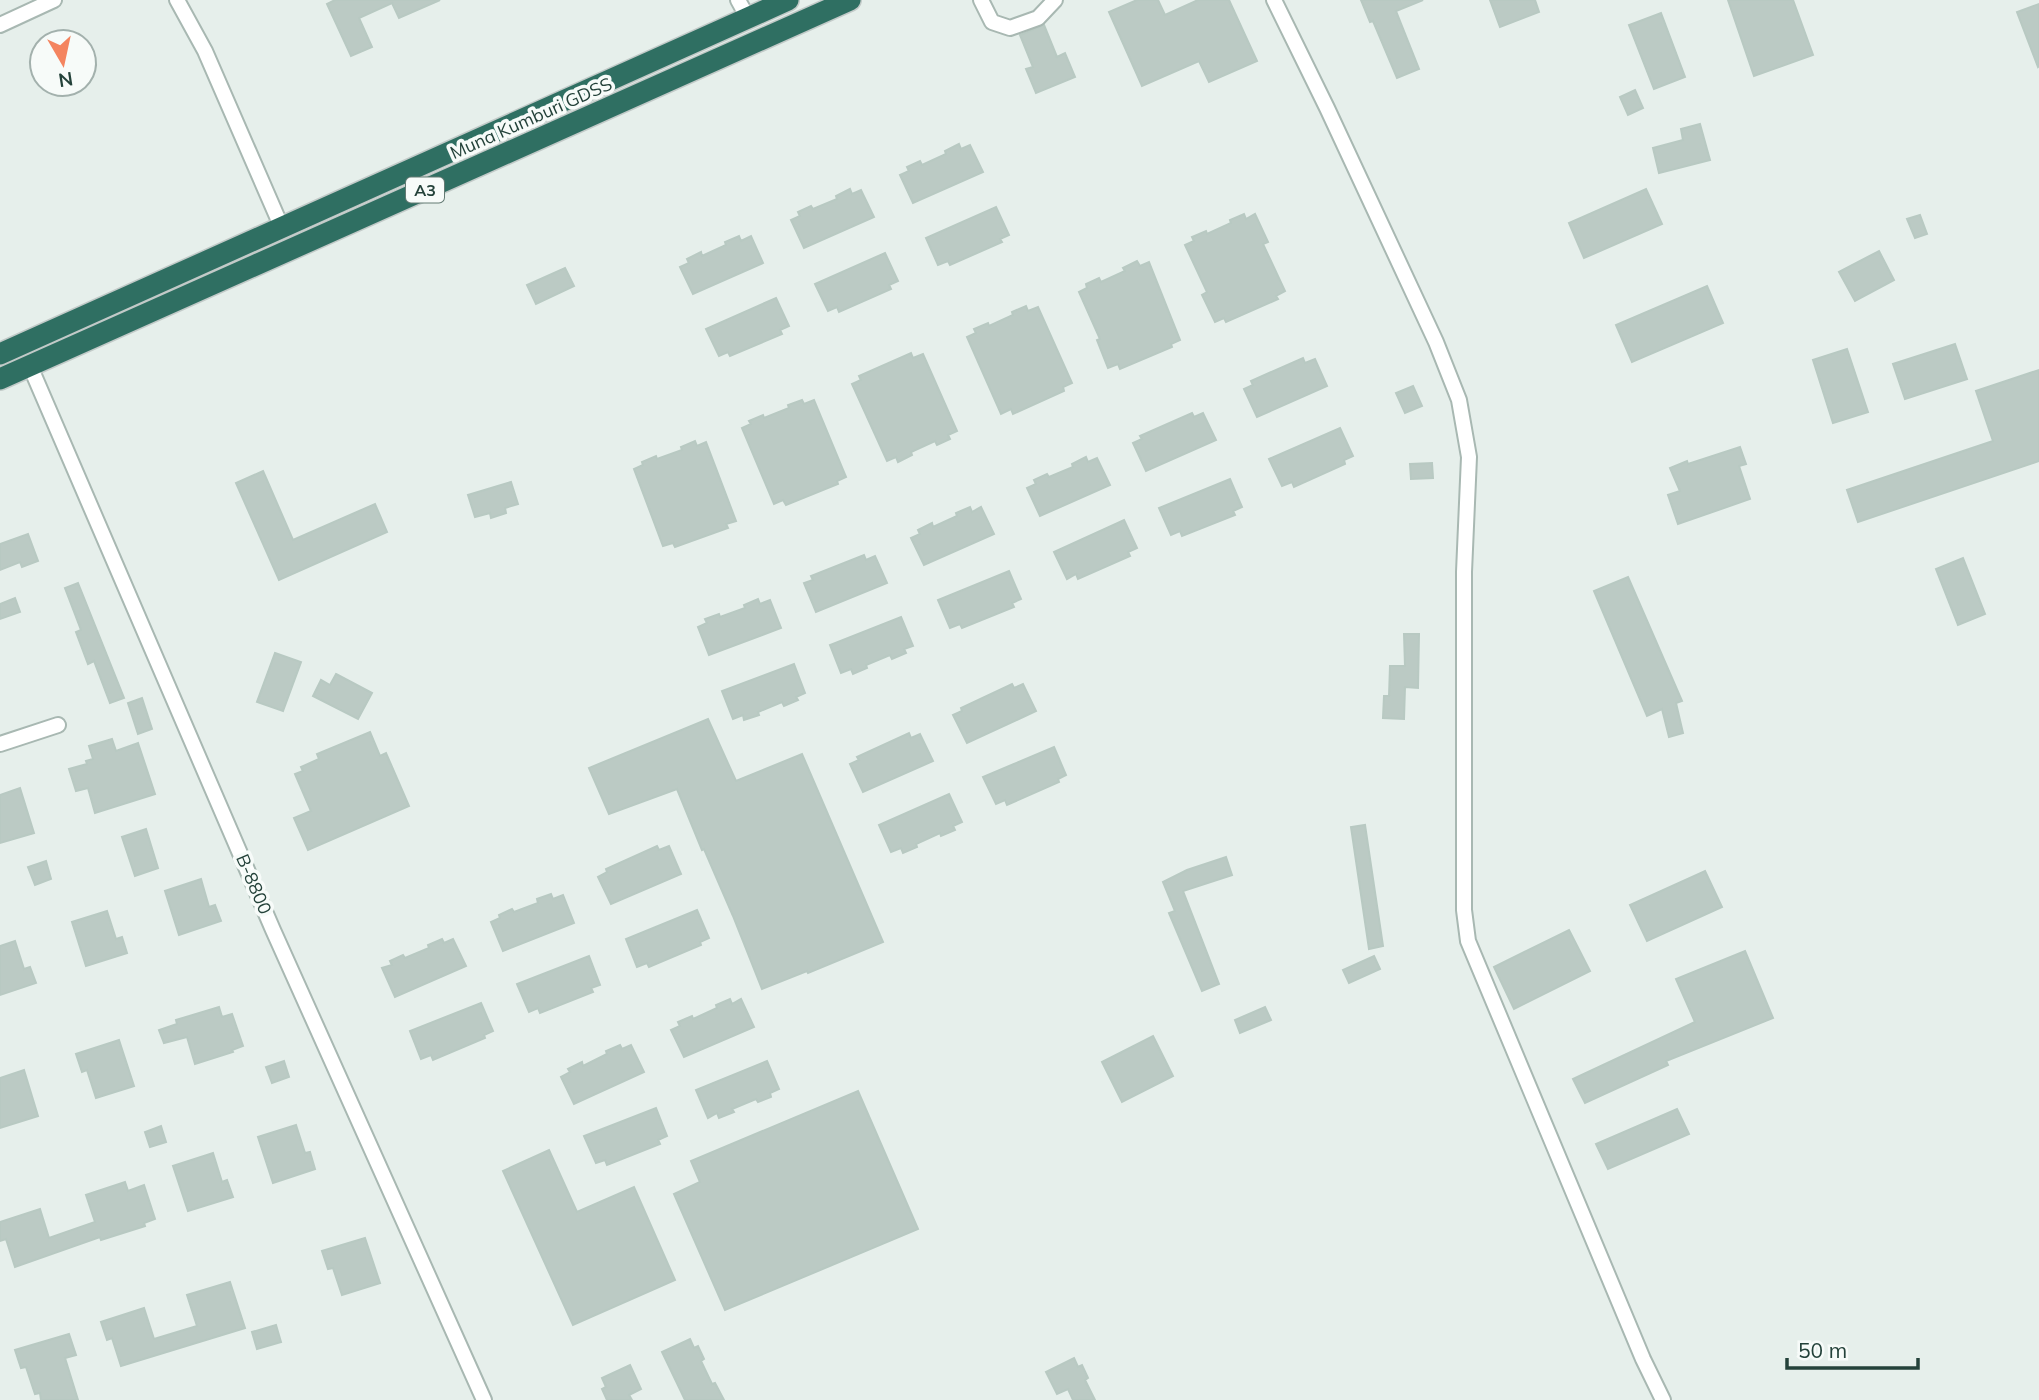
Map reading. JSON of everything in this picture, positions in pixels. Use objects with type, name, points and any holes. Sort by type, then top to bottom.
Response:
[{"type":"highway","name":"Muna Kumburi GDSS","points":[[0,354],[282,228],[743,9],[788,0]]},
{"type":"highway","name":"Muna Kumburi GDSS","points":[[0,379],[850,0]]},
{"type":"street","points":[[0,25],[54,0]]},
{"type":"street","points":[[177,0],[205,51],[282,228]]},
{"type":"street","points":[[981,0],[992,22],[1010,28],[1038,18],[1055,0]]},
{"type":"street","points":[[1274,0],[1430,330],[1459,400],[1469,457],[1464,572],[1464,910],[1468,941],[1643,1359],[1663,1400]]},
{"type":"street","name":"B-8800","points":[[30,366],[279,943],[484,1400]]},
{"type":"street","points":[[0,744],[58,725]]},
{"type":"building","points":[[335,0],[440,0],[399,18],[392,3],[359,18],[372,47],[351,56],[327,4]]},
{"type":"building","points":[[1137,0],[1158,0],[1165,15],[1198,0],[1229,0],[1257,61],[1209,82],[1199,61],[1142,86],[1109,12]]},
{"type":"building","points":[[1361,0],[1423,0],[1396,11],[1419,69],[1397,78]]},
{"type":"building","points":[[1490,0],[1535,0],[1539,12],[1500,27]]},
{"type":"building","points":[[1728,0],[1793,0],[1813,55],[1754,76]]},
{"type":"building","points":[[2039,4],[2039,66],[2038,67],[2017,12]]},
{"type":"building","points":[[1661,13],[1685,77],[1654,89],[1629,25]]},
{"type":"building","points":[[1044,25],[1057,57],[1065,53],[1075,77],[1036,93],[1026,69],[1033,67],[1020,35]]},
{"type":"building","points":[[1635,90],[1643,108],[1628,115],[1620,97]]},
{"type":"building","points":[[1700,124],[1710,160],[1659,173],[1653,148],[1683,140],[1681,129]]},
{"type":"building","points":[[959,144],[961,149],[970,145],[983,172],[913,203],[900,175],[909,171],[907,167],[920,161],[922,165],[946,154],[945,151]]},
{"type":"building","points":[[850,189],[852,194],[861,190],[874,217],[804,248],[791,220],[800,216],[798,212],[837,199],[836,196]]},
{"type":"building","points":[[1646,189],[1662,224],[1584,258],[1569,223]]},
{"type":"building","points":[[996,207],[1009,235],[1000,239],[1002,242],[950,265],[948,261],[938,265],[926,238]]},
{"type":"building","points":[[1244,214],[1246,219],[1255,214],[1268,242],[1263,244],[1285,291],[1276,296],[1278,299],[1226,322],[1224,318],[1215,322],[1202,295],[1207,292],[1185,245],[1194,241],[1192,237],[1206,231],[1207,234]]},
{"type":"building","points":[[1920,215],[1927,234],[1915,238],[1907,219]]},
{"type":"building","points":[[739,236],[741,241],[751,236],[763,263],[693,294],[680,267],[689,263],[687,259],[701,252],[702,256]]},
{"type":"building","points":[[1879,251],[1894,280],[1855,301],[1839,272]]},
{"type":"building","points":[[885,253],[898,281],[889,285],[891,289],[839,312],[837,307],[828,311],[815,284]]},
{"type":"building","points":[[1137,261],[1140,266],[1149,262],[1180,340],[1171,344],[1172,347],[1120,369],[1118,364],[1108,368],[1097,340],[1100,339],[1079,292],[1087,288],[1086,284],[1099,278],[1101,282],[1125,271],[1123,268]]},
{"type":"building","points":[[565,268],[574,286],[536,304],[527,285]]},
{"type":"building","points":[[1707,286],[1723,323],[1632,362],[1616,325]]},
{"type":"building","points":[[776,298],[789,326],[780,330],[782,334],[730,356],[728,352],[719,356],[706,329]]},
{"type":"building","points":[[1026,306],[1028,311],[1038,307],[1072,383],[1063,387],[1064,391],[1013,414],[1011,409],[1001,414],[967,337],[976,333],[974,329],[988,323],[989,326]]},
{"type":"building","points":[[1955,344],[1967,379],[1905,399],[1893,364]]},
{"type":"building","points":[[1847,349],[1868,412],[1833,423],[1813,360]]},
{"type":"building","points":[[911,353],[913,358],[923,354],[957,431],[948,435],[950,439],[937,445],[935,441],[911,452],[912,455],[898,462],[896,457],[887,461],[852,384],[861,380],[859,376]]},
{"type":"building","points":[[1303,358],[1305,363],[1315,359],[1327,386],[1257,417],[1244,389],[1253,385],[1251,381]]},
{"type":"building","points":[[2039,370],[2039,461],[1858,522],[1847,490],[1993,441],[1976,391]]},
{"type":"building","points":[[1413,386],[1422,406],[1405,413],[1396,393]]},
{"type":"building","points":[[802,400],[804,404],[814,400],[846,477],[837,481],[838,484],[786,505],[783,500],[774,504],[742,428],[751,424],[749,421],[763,415],[764,418]]},
{"type":"building","points":[[1192,413],[1194,417],[1203,413],[1216,440],[1146,471],[1133,443],[1142,439],[1140,436]]},
{"type":"building","points":[[1340,428],[1353,456],[1344,460],[1345,464],[1294,487],[1292,482],[1282,486],[1269,459]]},
{"type":"building","points":[[695,441],[697,446],[706,442],[736,521],[726,524],[728,528],[675,547],[673,543],[663,546],[634,469],[643,465],[642,462],[682,450],[681,447]]},
{"type":"building","points":[[1740,447],[1746,464],[1739,466],[1750,499],[1678,524],[1668,495],[1680,491],[1670,468]]},
{"type":"building","points":[[1086,457],[1088,462],[1097,458],[1110,485],[1040,516],[1027,488],[1036,484],[1034,480],[1073,467],[1072,464]]},
{"type":"building","points":[[1432,463],[1433,478],[1411,479],[1410,464]]},
{"type":"building","points":[[263,471],[293,540],[375,504],[387,532],[279,580],[236,483]]},
{"type":"building","points":[[1230,479],[1242,507],[1233,511],[1235,515],[1182,536],[1180,531],[1171,535],[1159,508]]},
{"type":"building","points":[[511,482],[518,504],[505,508],[506,513],[491,518],[490,513],[475,517],[468,495]]},
{"type":"building","points":[[970,507],[972,512],[981,507],[994,534],[924,565],[911,538],[920,534],[918,530],[932,523],[933,527]]},
{"type":"building","points":[[1124,520],[1137,548],[1128,552],[1130,556],[1078,579],[1076,574],[1067,579],[1054,552]]},
{"type":"building","points":[[28,534],[38,561],[22,567],[20,562],[0,570],[0,544]]},
{"type":"building","points":[[864,555],[866,560],[875,556],[887,583],[816,612],[804,583],[813,580],[811,576]]},
{"type":"building","points":[[1963,558],[1985,614],[1958,625],[1936,569]]},
{"type":"building","points":[[1009,571],[1021,599],[1012,603],[1014,607],[962,628],[960,624],[950,628],[938,600]]},
{"type":"building","points":[[1628,577],[1682,701],[1676,703],[1683,733],[1669,737],[1662,709],[1647,716],[1594,591]]},
{"type":"building","points":[[78,583],[124,698],[110,703],[94,661],[88,664],[76,632],[81,630],[65,588]]},
{"type":"building","points":[[15,598],[20,612],[0,619],[0,604]]},
{"type":"building","points":[[758,599],[760,604],[770,600],[781,628],[709,655],[698,627],[707,623],[705,619],[745,608],[744,605]]},
{"type":"building","points":[[901,617],[913,646],[904,649],[906,653],[892,659],[890,655],[853,674],[851,669],[841,673],[830,645]]},
{"type":"building","points":[[1404,634],[1419,634],[1418,688],[1405,687],[1404,719],[1383,718],[1384,696],[1389,696],[1390,666],[1405,666]]},
{"type":"building","points":[[275,653],[301,662],[283,711],[257,702]]},
{"type":"building","points":[[794,664],[805,693],[796,697],[798,700],[784,706],[782,702],[744,720],[743,715],[733,719],[722,691]]},
{"type":"building","points":[[336,674],[372,693],[358,719],[313,696],[321,680],[330,685]]},
{"type":"building","points":[[1012,684],[1014,688],[1023,684],[1036,711],[967,743],[953,715],[962,711],[961,708]]},
{"type":"building","points":[[142,698],[152,729],[138,734],[128,703]]},
{"type":"building","points":[[708,719],[736,781],[802,754],[883,942],[762,989],[677,789],[609,814],[589,768]]},
{"type":"building","points":[[370,732],[380,756],[386,753],[409,806],[308,850],[294,818],[311,811],[295,774],[303,771],[301,767],[319,759],[317,754]]},
{"type":"building","points":[[909,733],[911,738],[920,734],[933,761],[863,792],[850,764],[859,760],[857,757]]},
{"type":"building","points":[[112,739],[116,751],[138,743],[155,794],[95,813],[88,788],[76,791],[69,769],[87,764],[86,761],[93,759],[89,746]]},
{"type":"building","points":[[1054,747],[1066,775],[1058,779],[1059,782],[1007,805],[1005,800],[996,804],[983,777]]},
{"type":"building","points":[[20,788],[34,833],[0,843],[0,795]]},
{"type":"building","points":[[949,794],[962,822],[953,826],[955,830],[941,836],[940,833],[903,853],[901,848],[891,852],[879,825]]},
{"type":"building","points":[[1365,825],[1383,946],[1369,949],[1351,827]]},
{"type":"building","points":[[146,829],[158,868],[135,876],[122,837]]},
{"type":"building","points":[[657,846],[659,850],[669,846],[681,874],[611,904],[598,877],[607,872],[606,869]]},
{"type":"building","points":[[1226,857],[1232,875],[1183,891],[1219,984],[1202,991],[1169,913],[1175,911],[1163,882],[1187,870]]},
{"type":"building","points":[[46,861],[51,879],[35,885],[28,867]]},
{"type":"building","points":[[1705,871],[1722,907],[1647,941],[1630,905]]},
{"type":"building","points":[[201,879],[209,907],[215,905],[221,921],[179,935],[165,891]]},
{"type":"building","points":[[551,894],[553,899],[563,895],[574,923],[503,951],[491,922],[500,918],[499,915],[538,903],[537,899]]},
{"type":"building","points":[[697,910],[709,938],[700,942],[701,945],[649,967],[647,963],[637,967],[626,939]]},
{"type":"building","points":[[107,911],[116,939],[122,937],[127,953],[86,966],[72,922]]},
{"type":"building","points":[[1569,930],[1590,971],[1514,1009],[1494,967]]},
{"type":"building","points":[[442,939],[444,943],[453,939],[466,966],[395,997],[382,968],[392,965],[390,961],[429,948],[428,945]]},
{"type":"building","points":[[15,941],[24,969],[30,967],[36,983],[0,995],[0,946]]},
{"type":"building","points":[[1745,951],[1773,1018],[1666,1061],[1668,1065],[1585,1103],[1573,1079],[1695,1022],[1676,979]]},
{"type":"building","points":[[589,956],[600,985],[591,988],[593,992],[540,1013],[538,1008],[529,1012],[517,984]]},
{"type":"building","points":[[1374,956],[1380,969],[1349,983],[1343,970]]},
{"type":"building","points":[[730,999],[732,1004],[741,999],[754,1027],[684,1057],[671,1030],[680,1026],[678,1022],[692,1016],[693,1019]]},
{"type":"building","points":[[481,1003],[493,1031],[484,1035],[485,1038],[433,1060],[431,1055],[421,1059],[410,1031]]},
{"type":"building","points":[[219,1007],[222,1017],[232,1014],[243,1046],[232,1050],[233,1052],[195,1064],[187,1037],[164,1043],[159,1030],[177,1024],[176,1020]]},
{"type":"building","points":[[1265,1007],[1271,1020],[1240,1033],[1235,1020]]},
{"type":"building","points":[[1153,1036],[1173,1076],[1122,1102],[1102,1062]]},
{"type":"building","points":[[119,1040],[134,1086],[96,1098],[87,1070],[82,1072],[76,1054]]},
{"type":"building","points":[[620,1045],[622,1049],[631,1045],[644,1072],[574,1104],[561,1077],[570,1072],[568,1069],[582,1062],[583,1066]]},
{"type":"building","points":[[284,1061],[289,1077],[272,1083],[266,1067]]},
{"type":"building","points":[[767,1061],[779,1089],[770,1093],[771,1097],[758,1102],[756,1099],[719,1118],[717,1113],[708,1118],[696,1090]]},
{"type":"building","points":[[24,1070],[38,1116],[0,1128],[0,1078]]},
{"type":"building","points":[[858,1091],[918,1229],[725,1310],[674,1194],[700,1182],[691,1161]]},
{"type":"building","points":[[656,1108],[667,1136],[658,1140],[660,1144],[607,1165],[605,1160],[596,1163],[584,1136]]},
{"type":"building","points":[[1677,1109],[1689,1134],[1608,1169],[1596,1144]]},
{"type":"building","points":[[296,1125],[305,1153],[310,1152],[315,1169],[273,1183],[258,1137]]},
{"type":"building","points":[[161,1126],[166,1142],[150,1147],[145,1132]]},
{"type":"building","points":[[549,1150],[577,1212],[634,1187],[675,1280],[573,1325],[503,1171]]},
{"type":"building","points":[[213,1153],[222,1182],[227,1180],[233,1197],[188,1211],[173,1166]]},
{"type":"building","points":[[125,1182],[128,1191],[144,1185],[155,1219],[144,1223],[145,1226],[101,1240],[100,1237],[15,1267],[6,1239],[0,1241],[0,1222],[40,1209],[49,1238],[95,1222],[86,1195]]},
{"type":"building","points":[[365,1238],[380,1283],[342,1295],[333,1268],[328,1269],[322,1251]]},
{"type":"building","points":[[230,1282],[245,1328],[121,1366],[112,1338],[107,1340],[101,1322],[144,1308],[154,1339],[197,1326],[187,1295]]},
{"type":"building","points":[[276,1325],[281,1342],[257,1349],[252,1332]]},
{"type":"building","points":[[69,1334],[76,1355],[65,1358],[78,1400],[41,1400],[40,1393],[35,1394],[26,1367],[21,1368],[15,1350]]},
{"type":"building","points":[[690,1339],[694,1348],[698,1346],[704,1359],[701,1361],[712,1384],[715,1383],[724,1400],[685,1400],[662,1352]]},
{"type":"building","points":[[1074,1358],[1078,1367],[1082,1365],[1088,1378],[1085,1380],[1095,1400],[1073,1400],[1068,1389],[1057,1394],[1046,1372]]},
{"type":"building","points":[[630,1365],[641,1389],[629,1395],[632,1400],[607,1400],[602,1389],[606,1387],[602,1378]]}]
